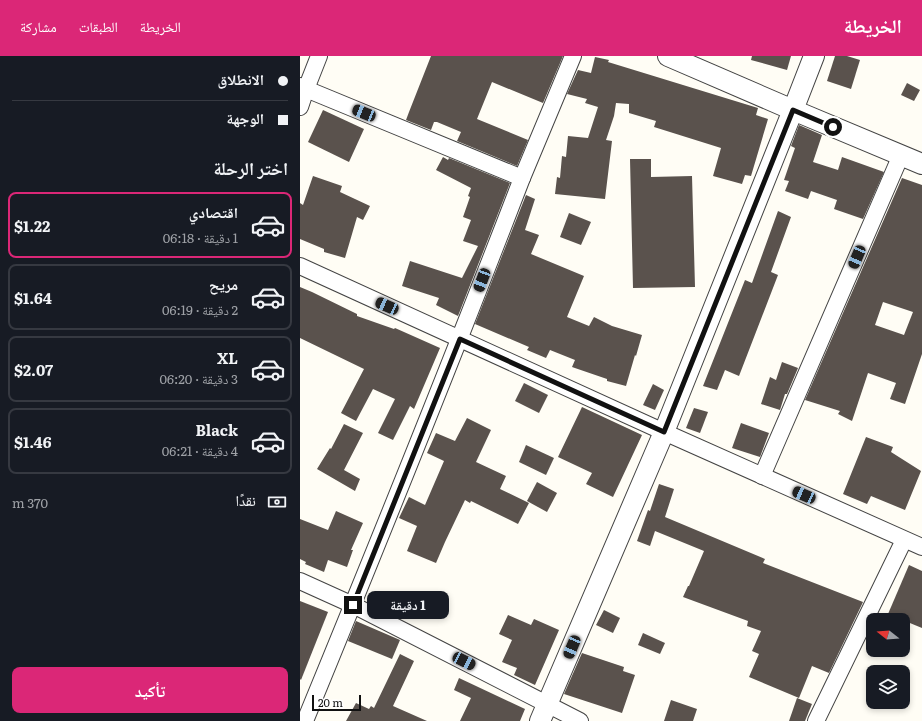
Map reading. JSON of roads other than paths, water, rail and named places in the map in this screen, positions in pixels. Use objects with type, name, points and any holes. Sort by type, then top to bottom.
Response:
[{"type":"street","points":[[300,107],[303,88],[319,56]]},
{"type":"street","points":[[305,721],[460,339],[522,178],[573,56]]},
{"type":"street","points":[[668,56],[922,164]]},
{"type":"street","points":[[544,712],[664,432],[814,56]]},
{"type":"street","points":[[303,88],[522,178]]},
{"type":"street","points":[[762,476],[901,155]]},
{"type":"street","points":[[300,266],[664,432],[922,547]]},
{"type":"street","points":[[816,721],[904,540]]},
{"type":"street","points":[[300,580],[353,605],[544,712],[580,721]]}]
